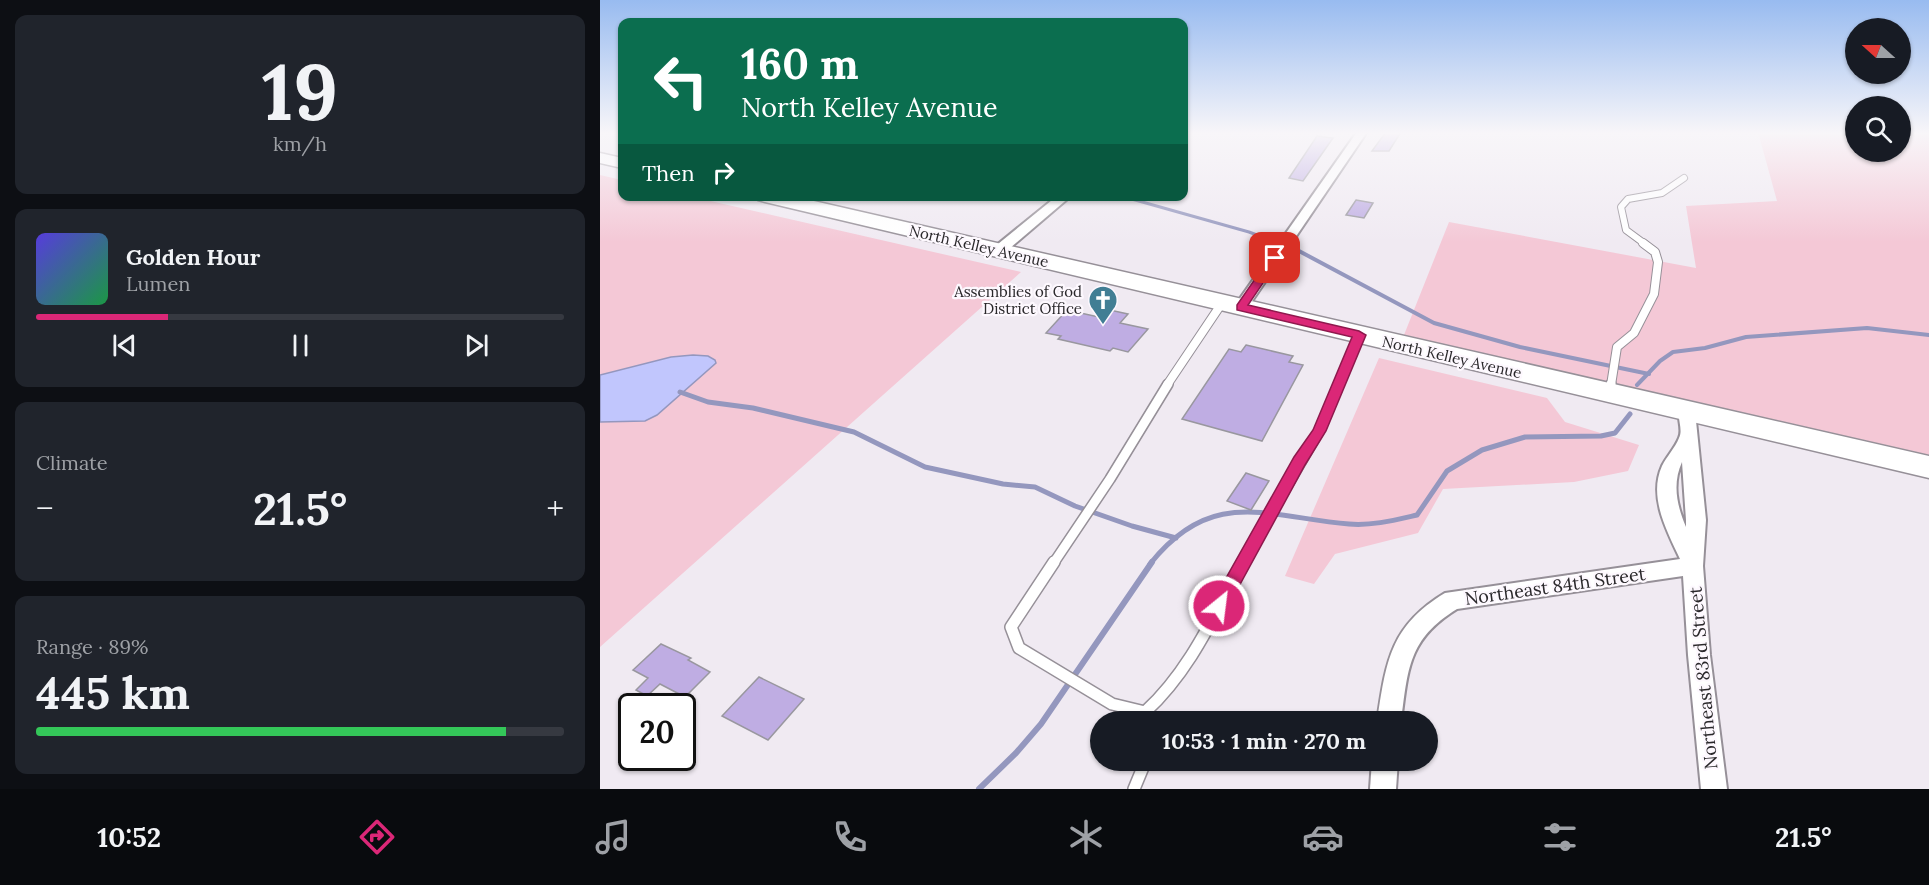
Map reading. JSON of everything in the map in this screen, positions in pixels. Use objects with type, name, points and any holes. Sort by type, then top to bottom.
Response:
[{"type":"main road","name":"North Kelley Avenue","points":[[786,201],[1929,467]]},
{"type":"street","points":[[1232,305],[1334,169]]},
{"type":"street","points":[[998,251],[1059,201]]},
{"type":"street","name":"Northeast 83rd Street","points":[[1687,411],[1696,520],[1693,566],[1699,655],[1714,789]]},
{"type":"street","name":"Northeast 83rd Street","points":[[1689,438],[1675,459],[1668,476],[1668,497],[1671,515],[1693,566]]},
{"type":"street","name":"Northeast 84th Street","points":[[1391,711],[1398,670],[1408,639],[1417,625],[1426,617],[1453,600],[1693,566]]},
{"type":"street","points":[[1383,789],[1385,771]]},
{"type":"lane","points":[[1610,393],[1617,347],[1634,333],[1654,294],[1658,262],[1655,252],[1626,230],[1621,207],[1628,199],[1662,193],[1684,178]]},
{"type":"lane","points":[[1130,711],[1112,704],[1019,648],[1011,627],[1110,479],[1152,408],[1232,305]]},
{"type":"lane","points":[[1150,711],[1185,669],[1276,502],[1319,431],[1359,335]]},
{"type":"lane","points":[[1134,789],[1141,771]]},
{"type":"shaded area","points":[[1768,169],[1929,169],[1929,455],[1404,335],[1449,222],[1696,268],[1686,206],[1777,201]]},
{"type":"shaded area","points":[[600,175],[618,179],[618,201],[710,201],[1021,272],[600,647]]},
{"type":"shaded area","points":[[1379,358],[1547,398],[1565,422],[1639,445],[1628,471],[1574,482],[1443,489],[1418,533],[1335,554],[1314,584],[1285,576]]},
{"type":"water","points":[[708,356],[716,363],[657,415],[645,421],[600,422],[600,375],[671,357]]},
{"type":"building","points":[[1295,169],[1311,169],[1303,181],[1289,178]]},
{"type":"building","points":[[1356,200],[1373,203],[1364,218],[1346,215]]},
{"type":"building","points":[[1067,310],[1103,318],[1110,310],[1128,314],[1120,323],[1148,329],[1128,352],[1113,348],[1110,351],[1058,339],[1061,336],[1046,333]]},
{"type":"building","points":[[1246,345],[1293,356],[1289,362],[1303,365],[1262,441],[1182,419],[1229,349],[1241,352]]},
{"type":"building","points":[[1246,473],[1269,481],[1251,510],[1227,501]]},
{"type":"building","points":[[661,644],[691,658],[688,660],[710,672],[689,693],[677,693],[660,684],[650,693],[642,693],[636,690],[648,678],[633,670]]},
{"type":"building","points":[[759,677],[804,699],[768,740],[722,716]]},
{"type":"waterway","points":[[1139,201],[1249,232],[1281,244]]},
{"type":"waterway","points":[[1277,243],[1299,251],[1434,323],[1520,347],[1648,374]]},
{"type":"waterway","points":[[1648,374],[1673,352],[1705,348],[1746,337],[1867,328],[1929,335]]},
{"type":"waterway","points":[[1637,385],[1648,374]]},
{"type":"waterway","points":[[680,392],[708,402],[753,408],[854,432],[925,467],[1003,484],[1035,487],[1075,506],[1132,526],[1176,538]]},
{"type":"waterway","points":[[1176,538],[1196,524],[1219,515],[1242,512],[1349,524],[1383,522],[1417,515],[1447,471],[1482,450],[1525,437],[1601,436],[1615,433],[1630,414]]},
{"type":"waterway","points":[[1150,564],[1176,538]]},
{"type":"waterway","points":[[979,789],[1016,753],[1041,724],[1152,562]]},
{"type":"place","name":"Assemblies of God District Office","points":[[1103,326]]},
{"type":"route","points":[[1219,606],[1299,461],[1319,431],[1356,347],[1359,335],[1241,307],[1275,258]]}]
